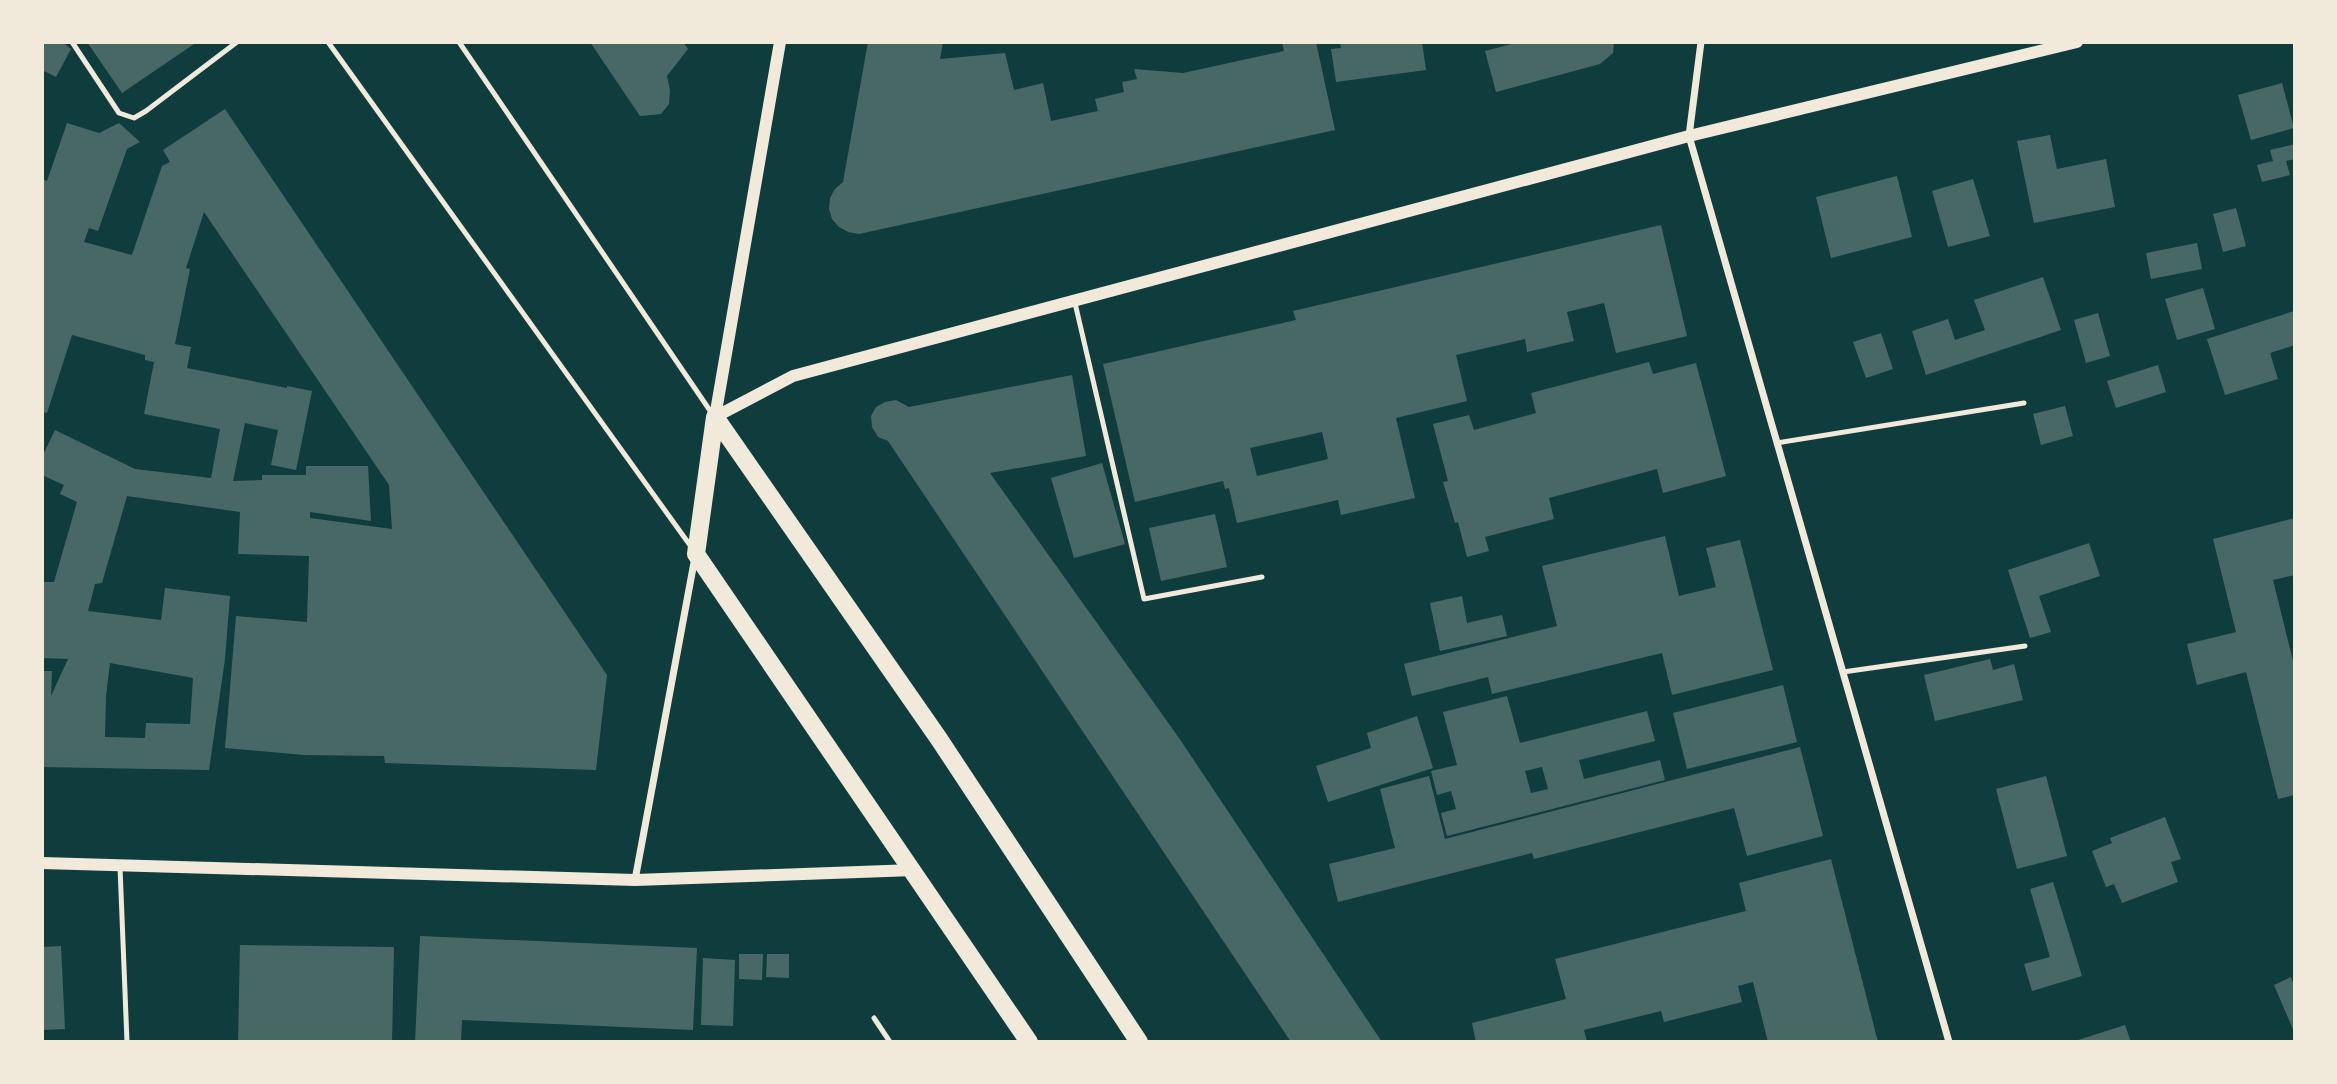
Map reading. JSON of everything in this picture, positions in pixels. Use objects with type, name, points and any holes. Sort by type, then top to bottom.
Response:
[{"type":"main road","points":[[715,417],[695,554],[914,870],[1029,1042]]},
{"type":"main road","points":[[715,417],[939,739],[1139,1042]]},
{"type":"street","points":[[715,417],[780,42]]},
{"type":"street","points":[[1701,42],[1689,136],[1949,1042]]},
{"type":"street","points":[[715,417],[793,376],[1689,136],[2077,42]]},
{"type":"street","points":[[635,880],[695,554]]},
{"type":"street","points":[[42,863],[635,880],[914,870]]},
{"type":"lane","points":[[72,42],[119,113],[134,118],[237,42]]},
{"type":"lane","points":[[328,42],[695,554]]},
{"type":"lane","points":[[459,42],[715,417]]},
{"type":"lane","points":[[1074,300],[1144,599],[1262,577]]},
{"type":"lane","points":[[1777,443],[2024,403]]},
{"type":"lane","points":[[1843,672],[2025,646]]},
{"type":"lane","points":[[120,867],[127,1042]]},
{"type":"lane","points":[[874,1018],[890,1042]]},
{"type":"building","points":[[42,42],[62,42],[71,49],[56,77],[42,70]]},
{"type":"building","points":[[87,42],[197,42],[122,93]]},
{"type":"building","points":[[590,42],[683,42],[688,49],[667,76],[669,104],[661,114],[640,116]]},
{"type":"building","points":[[868,42],[943,42],[940,59],[1005,53],[1014,90],[1043,83],[1051,121],[1098,111],[1095,99],[1124,92],[1122,82],[1137,79],[1134,69],[1183,73],[1284,51],[1282,42],[1316,42],[1335,130],[859,234],[848,232],[832,219],[830,198],[843,182]]},
{"type":"building","points":[[1340,42],[1422,42],[1426,70],[1336,82],[1331,49],[1341,48]]},
{"type":"building","points":[[1519,42],[1614,42],[1613,53],[1600,64],[1496,92],[1485,51]]},
{"type":"building","points":[[2282,83],[2294,128],[2251,140],[2238,95]]},
{"type":"building","points":[[225,109],[607,675],[596,770],[385,763],[384,756],[304,755],[225,748],[236,616],[307,622],[309,556],[238,554],[240,512],[127,496],[102,583],[95,584],[88,611],[161,620],[165,588],[230,596],[225,659],[209,770],[42,767],[42,671],[52,671],[51,696],[68,659],[42,658],[42,582],[54,582],[77,502],[60,494],[64,485],[42,475],[42,457],[55,430],[135,469],[211,478],[220,429],[144,414],[154,362],[145,360],[145,355],[72,335],[47,413],[42,412],[42,179],[47,181],[67,123],[99,133],[119,123],[140,142],[127,149],[98,231],[89,228],[84,242],[132,255],[162,166],[170,162],[163,150]],"holes":[[[204,212],[389,485],[392,529],[310,518],[310,512],[371,521],[368,466],[306,466],[306,475],[262,475],[262,480],[233,481],[245,423],[278,430],[271,465],[296,470],[312,391],[187,368],[191,347],[175,344],[190,269],[186,268]],[[110,663],[193,678],[190,724],[146,723],[145,738],[105,737]]]},
{"type":"building","points":[[2050,135],[2057,169],[2106,159],[2115,207],[2034,223],[2017,141]]},
{"type":"building","points":[[2295,144],[2295,159],[2286,161],[2290,175],[2262,182],[2257,165],[2273,161],[2270,150]]},
{"type":"building","points":[[1897,176],[1912,237],[1831,258],[1816,197]]},
{"type":"building","points":[[1973,179],[1990,236],[1948,247],[1932,191]]},
{"type":"building","points":[[2236,208],[2246,246],[2223,252],[2213,214]]},
{"type":"building","points":[[1661,225],[1687,336],[1616,353],[1604,303],[1567,312],[1574,341],[1527,352],[1525,339],[1456,355],[1467,401],[1396,418],[1415,498],[1341,515],[1338,500],[1237,523],[1229,488],[1225,489],[1223,481],[1135,502],[1103,364],[1296,320],[1293,311]],"holes":[[[1322,432],[1328,459],[1257,476],[1250,448]]]},
{"type":"building","points":[[2197,243],[2202,269],[2151,279],[2146,253]]},
{"type":"building","points":[[2043,277],[2061,330],[1926,375],[1912,331],[1948,319],[1955,340],[1985,330],[1974,300]]},
{"type":"building","points":[[2203,288],[2215,329],[2177,340],[2165,299]]},
{"type":"building","points":[[2294,311],[2295,345],[2270,353],[2278,379],[2225,395],[2207,339]]},
{"type":"building","points":[[2098,313],[2110,356],[2086,363],[2074,320]]},
{"type":"building","points":[[1881,333],[1893,369],[1866,378],[1853,342]]},
{"type":"building","points":[[1649,362],[1653,374],[1696,363],[1726,476],[1663,493],[1657,469],[1549,498],[1554,519],[1485,537],[1489,551],[1467,557],[1443,482],[1448,481],[1433,424],[1469,415],[1474,430],[1536,413],[1531,393]]},
{"type":"building","points":[[2158,365],[2166,392],[2116,408],[2107,381]]},
{"type":"building","points":[[1072,375],[1086,456],[990,473],[1179,738],[1382,1042],[1291,1042],[888,441],[878,437],[872,427],[871,416],[876,407],[885,402],[896,400],[909,407]]},
{"type":"building","points":[[2065,406],[2073,436],[2041,445],[2033,414]]},
{"type":"building","points":[[1102,463],[1125,544],[1074,558],[1051,478]]},
{"type":"building","points":[[1215,514],[1227,567],[1161,581],[1149,528]]},
{"type":"building","points":[[2295,518],[2295,575],[2273,580],[2295,669],[2295,795],[2278,799],[2246,672],[2197,685],[2187,644],[2236,632],[2213,539]]},
{"type":"building","points":[[1665,536],[1679,596],[1716,587],[1706,548],[1740,540],[1773,670],[1672,695],[1662,653],[1492,694],[1488,677],[1412,696],[1404,664],[1557,626],[1542,566]]},
{"type":"building","points":[[2089,543],[2100,576],[2039,596],[2051,632],[2030,638],[2008,570]]},
{"type":"building","points":[[1462,596],[1467,623],[1502,615],[1507,636],[1440,651],[1430,603]]},
{"type":"building","points":[[1990,659],[1993,670],[2014,664],[2023,700],[1935,721],[1924,675]]},
{"type":"building","points":[[1783,685],[1797,742],[1687,769],[1673,713]]},
{"type":"building","points":[[1507,696],[1520,743],[1647,711],[1655,741],[1579,760],[1584,779],[1660,760],[1665,780],[1447,836],[1441,813],[1456,809],[1451,791],[1437,795],[1431,771],[1457,765],[1443,712]],"holes":[[[1542,767],[1548,789],[1531,793],[1525,771]]]},
{"type":"building","points":[[1417,716],[1433,768],[1328,802],[1316,766],[1371,748],[1367,733]]},
{"type":"building","points":[[1800,747],[1823,836],[1747,856],[1734,808],[1534,859],[1532,853],[1338,902],[1329,864],[1395,848],[1380,789],[1429,776],[1445,839]]},
{"type":"building","points":[[2046,776],[2067,856],[2017,869],[1996,789]]},
{"type":"building","points":[[2165,817],[2181,859],[2171,862],[2178,882],[2122,903],[2114,884],[2106,887],[2092,851],[2112,843],[2110,838]]},
{"type":"building","points":[[1831,859],[1878,1042],[1768,1042],[1753,982],[1738,986],[1742,1002],[1664,1022],[1661,1011],[1584,1030],[1587,1042],[1476,1042],[1472,1023],[1566,999],[1555,959],[1746,911],[1739,883]]},
{"type":"building","points":[[2053,882],[2082,976],[2032,991],[2024,964],[2050,957],[2030,889]]},
{"type":"building","points":[[420,936],[697,948],[693,1030],[462,1020],[461,1042],[415,1042]]},
{"type":"building","points":[[240,945],[394,947],[392,1042],[238,1042]]},
{"type":"building","points":[[61,946],[65,1029],[42,1030],[42,947]]},
{"type":"building","points":[[739,954],[763,954],[762,980],[739,979]]},
{"type":"building","points":[[767,954],[789,954],[789,978],[766,977]]},
{"type":"building","points":[[703,958],[735,960],[733,1026],[701,1025]]},
{"type":"building","points":[[2291,977],[2295,988],[2295,1034],[2274,985]]},
{"type":"building","points":[[2125,1025],[2131,1042],[2075,1042],[2075,1041]]}]
